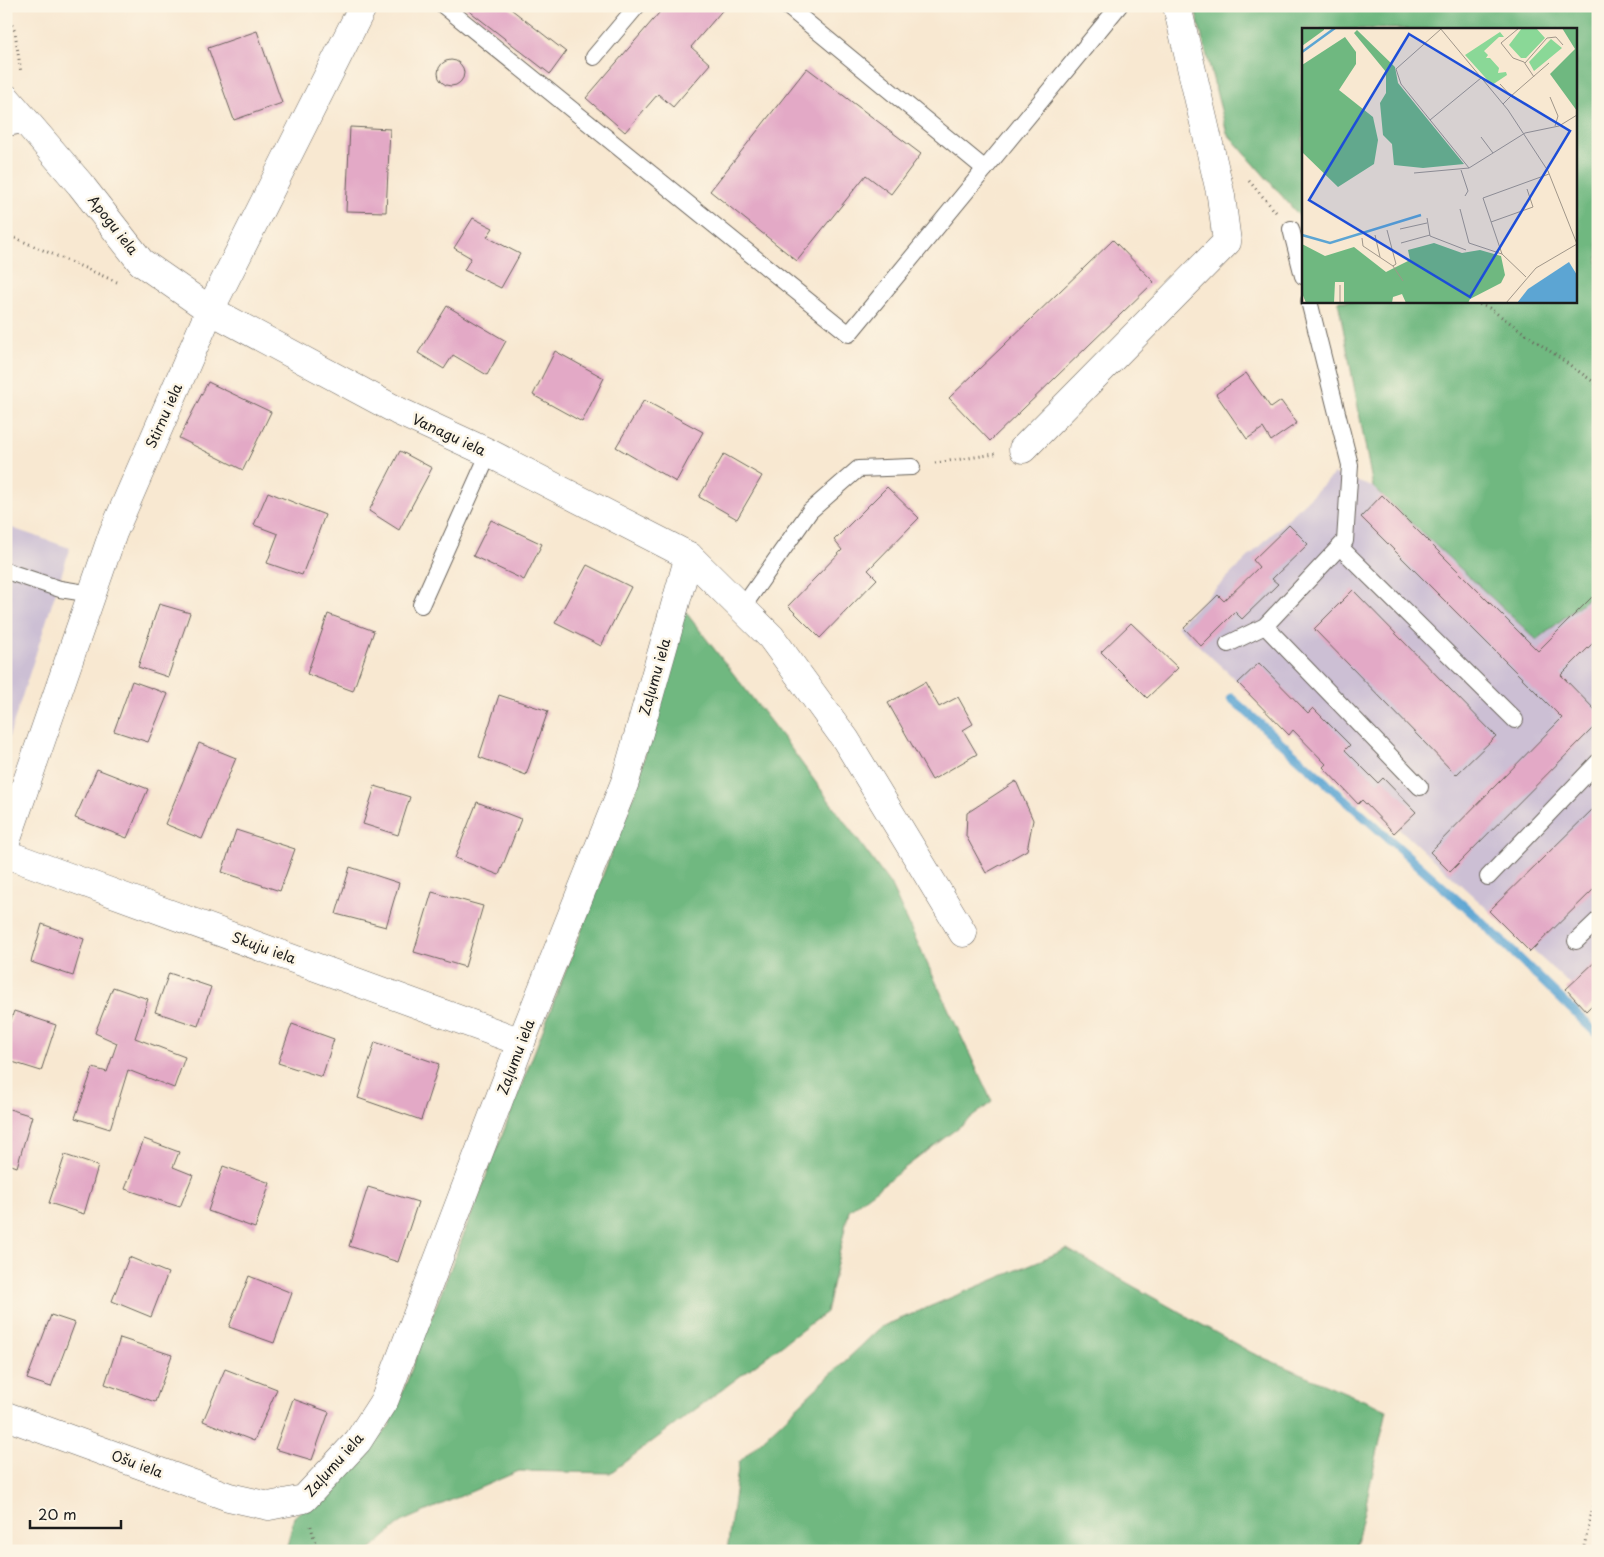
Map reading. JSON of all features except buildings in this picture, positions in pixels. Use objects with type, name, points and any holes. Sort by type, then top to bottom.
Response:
[{"type":"street","name":"Stirnu iela","points":[[6,842],[113,533],[210,310],[363,6]]},
{"type":"street","points":[[1023,449],[1227,242],[1222,196],[1177,6]]},
{"type":"street","name":"Apogu iela","points":[[14,88],[18,126],[80,184],[141,262],[210,310]]},
{"type":"street","name":"Vanagu iela","points":[[210,310],[398,411],[488,454],[689,556],[771,637],[846,740],[963,933]]},
{"type":"street","name":"Zaļumu iela","points":[[269,1506],[304,1499],[358,1441],[384,1399],[521,1042],[625,782],[689,556]]},
{"type":"street","name":"Skuju iela","points":[[6,854],[521,1042]]},
{"type":"street","name":"Ošu iela","points":[[6,1416],[229,1497],[269,1506]]},
{"type":"lane","points":[[444,6],[849,334],[1119,6]]},
{"type":"lane","points":[[594,58],[637,6]]},
{"type":"lane","points":[[787,6],[986,169]]},
{"type":"lane","points":[[1291,229],[1302,272]]},
{"type":"lane","points":[[1228,644],[1265,626],[1345,541],[1350,465],[1309,302]]},
{"type":"lane","points":[[421,606],[488,454]]},
{"type":"lane","points":[[742,608],[810,511],[858,469],[912,467]]},
{"type":"lane","points":[[1340,548],[1515,720]]},
{"type":"lane","points":[[6,571],[60,589],[92,594]]},
{"type":"lane","points":[[1265,626],[1420,787]]},
{"type":"lane","points":[[1488,877],[1598,762]]},
{"type":"lane","points":[[1576,941],[1598,920]]},
{"type":"path","points":[[6,11],[15,32],[14,88]]},
{"type":"path","points":[[1243,174],[1291,229]]},
{"type":"path","points":[[6,234],[120,284]]},
{"type":"path","points":[[1473,302],[1489,308],[1598,385]]},
{"type":"path","points":[[912,467],[1023,449]]},
{"type":"path","points":[[1583,1551],[1598,1485]]},
{"type":"shaded area","points":[[1334,474],[1373,487],[1537,640],[1598,590],[1598,1010],[1177,626]]},
{"type":"shaded area","points":[[6,526],[70,548],[6,746]]},
{"type":"green space","points":[[1194,6],[1598,6],[1598,590],[1537,640],[1373,487],[1338,302],[1576,302],[1576,28],[1302,28],[1302,219],[1227,133]]},
{"type":"green space","points":[[684,610],[787,743],[890,884],[992,1102],[849,1210],[826,1312],[610,1473],[519,1471],[403,1521],[369,1551],[286,1551],[294,1517],[363,1455],[390,1425],[635,792]]},
{"type":"green space","points":[[1067,1249],[1252,1353],[1387,1410],[1355,1551],[727,1551],[739,1462],[881,1327]]},
{"type":"waterway","points":[[1231,698],[1481,921],[1598,1035]]}]
